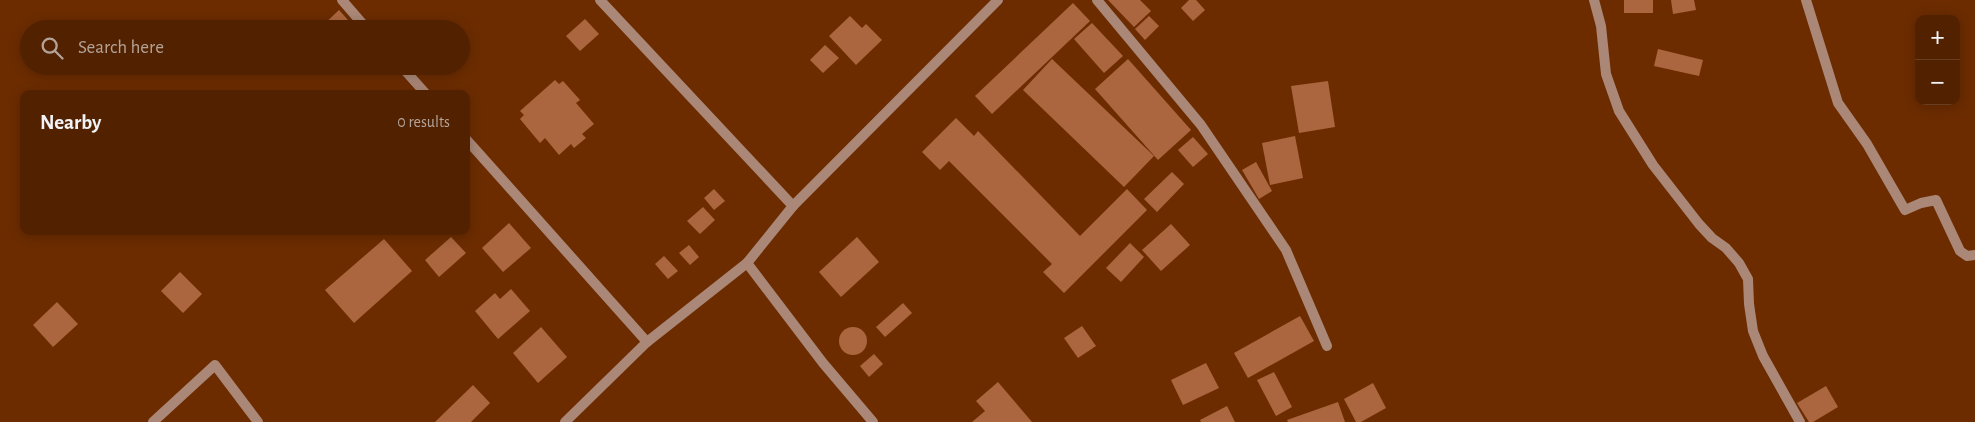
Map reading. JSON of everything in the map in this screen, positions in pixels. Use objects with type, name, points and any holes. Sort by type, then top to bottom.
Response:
[{"type":"street","points":[[342,0],[360,20]]},
{"type":"street","points":[[600,0],[793,206]]},
{"type":"street","points":[[565,422],[647,342],[747,263],[793,206],[998,0]]},
{"type":"street","points":[[1097,0],[1201,125],[1286,250],[1327,346]]},
{"type":"street","points":[[1594,0],[1600,26],[1606,74],[1619,111],[1654,165],[1699,224],[1712,238],[1726,248],[1739,263],[1748,279],[1753,332],[1763,356],[1800,422]]},
{"type":"street","points":[[1806,0],[1838,104],[1867,144],[1905,210],[1921,203],[1936,200],[1960,251],[1967,256],[1975,255]]},
{"type":"street","points":[[409,75],[422,90]]},
{"type":"street","points":[[470,143],[647,342]]},
{"type":"street","points":[[747,263],[823,363],[873,422]]},
{"type":"street","points":[[153,422],[215,365],[258,422]]},
{"type":"building","points":[[1108,0],[1140,0],[1151,11],[1134,27]]},
{"type":"building","points":[[1189,0],[1196,0],[1205,10],[1193,21],[1181,8]]},
{"type":"building","points":[[1624,0],[1653,0],[1653,13],[1624,13]]},
{"type":"building","points":[[1671,0],[1694,0],[1696,10],[1673,14]]},
{"type":"building","points":[[1073,3],[1090,21],[992,114],[975,96]]},
{"type":"building","points":[[339,10],[348,20],[328,20]]},
{"type":"building","points":[[850,16],[862,28],[866,24],[882,40],[856,65],[829,36]]},
{"type":"building","points":[[1149,16],[1159,26],[1145,40],[1135,29]]},
{"type":"building","points":[[585,19],[599,34],[580,51],[566,36]]},
{"type":"building","points":[[1092,23],[1123,56],[1104,73],[1074,39]]},
{"type":"building","points":[[825,45],[839,58],[823,73],[810,60]]},
{"type":"building","points":[[1658,49],[1703,60],[1699,76],[1654,66]]},
{"type":"building","points":[[1052,59],[1154,156],[1124,187],[1023,90]]},
{"type":"building","points":[[1128,59],[1191,130],[1158,160],[1095,89]]},
{"type":"building","points":[[555,80],[559,84],[563,81],[580,100],[576,103],[594,124],[582,134],[586,138],[574,148],[571,144],[559,155],[545,138],[540,143],[520,119],[524,115],[520,111]]},
{"type":"building","points":[[1328,81],[1335,127],[1299,133],[1291,86]]},
{"type":"building","points":[[956,118],[974,136],[978,131],[1080,236],[1127,189],[1147,210],[1064,293],[1043,272],[1052,264],[949,161],[940,170],[922,152]]},
{"type":"building","points":[[1295,136],[1303,178],[1270,185],[1262,143]]},
{"type":"building","points":[[1193,137],[1208,154],[1193,167],[1178,150]]},
{"type":"building","points":[[1256,162],[1272,191],[1259,199],[1242,170]]},
{"type":"building","points":[[1172,172],[1184,184],[1157,212],[1144,199]]},
{"type":"building","points":[[714,189],[725,201],[714,210],[704,198]]},
{"type":"building","points":[[703,207],[715,220],[700,234],[687,221]]},
{"type":"building","points":[[509,223],[531,248],[503,272],[482,248]]},
{"type":"building","points":[[1171,224],[1190,245],[1161,271],[1142,250]]},
{"type":"building","points":[[451,237],[466,253],[439,277],[425,260]]},
{"type":"building","points":[[857,237],[879,262],[841,297],[819,272]]},
{"type":"building","points":[[384,239],[412,271],[354,323],[325,290]]},
{"type":"building","points":[[1130,243],[1144,257],[1121,282],[1106,268]]},
{"type":"building","points":[[689,245],[699,257],[690,265],[679,253]]},
{"type":"building","points":[[664,256],[678,271],[668,279],[655,264]]},
{"type":"building","points":[[180,272],[202,294],[183,313],[161,291]]},
{"type":"building","points":[[511,289],[530,311],[498,339],[475,311],[495,293],[500,299]]},
{"type":"building","points":[[57,302],[78,324],[53,347],[33,325]]},
{"type":"building","points":[[903,303],[912,313],[885,337],[876,327]]},
{"type":"building","points":[[1300,316],[1314,341],[1248,378],[1234,353]]},
{"type":"building","points":[[1082,326],[1096,346],[1078,358],[1064,338]]},
{"type":"building","points":[[541,327],[567,357],[538,383],[513,353]]},
{"type":"building","points":[[853,327],[863,331],[867,341],[863,351],[853,355],[843,351],[839,341],[843,331]]},
{"type":"building","points":[[874,354],[883,364],[869,377],[860,366]]},
{"type":"building","points":[[1206,363],[1219,388],[1183,405],[1171,380]]},
{"type":"building","points":[[1274,372],[1292,407],[1276,416],[1257,380]]},
{"type":"building","points":[[998,382],[1032,422],[972,422],[985,411],[976,401]]},
{"type":"building","points":[[1373,383],[1386,408],[1361,422],[1356,422],[1344,399]]},
{"type":"building","points":[[473,385],[490,403],[471,422],[435,422]]},
{"type":"building","points":[[1826,386],[1838,407],[1813,422],[1809,422],[1797,403]]},
{"type":"building","points":[[1338,402],[1345,422],[1288,422],[1287,420]]},
{"type":"building","points":[[1227,406],[1235,422],[1201,422],[1200,420]]}]
